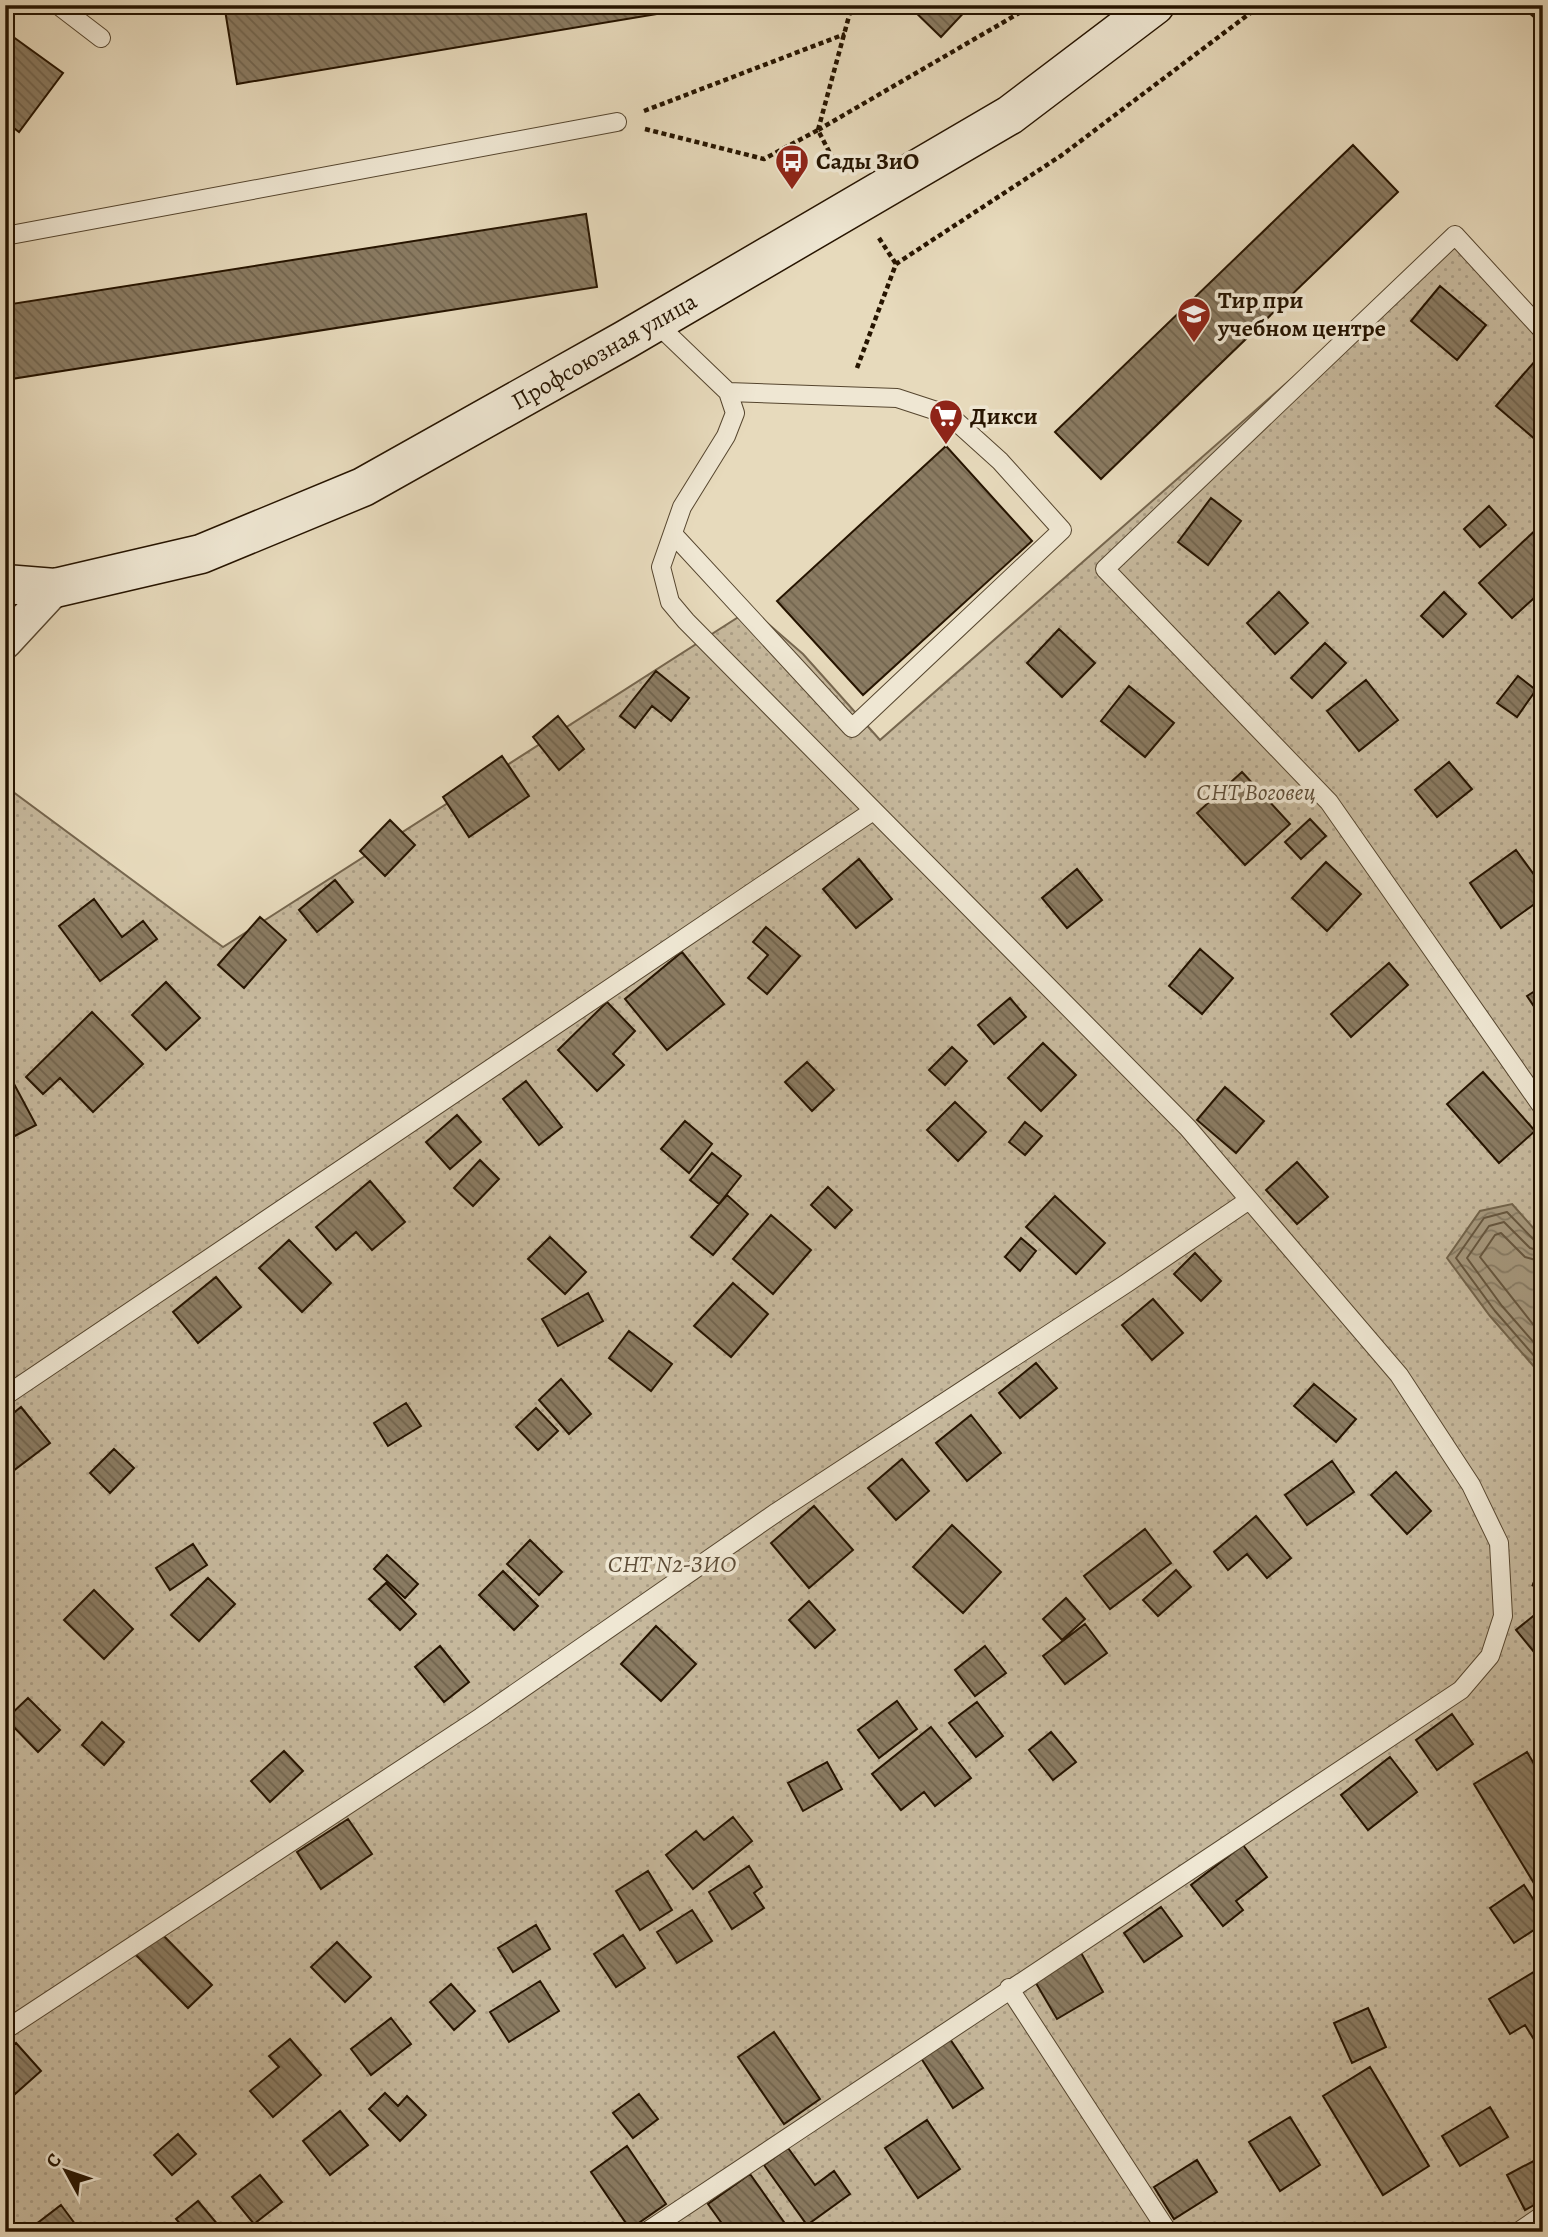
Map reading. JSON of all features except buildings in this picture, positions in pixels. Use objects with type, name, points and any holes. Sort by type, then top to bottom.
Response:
[{"type":"main road","name":"Профсоюзная улица","points":[[5,584],[55,588],[201,554],[363,487],[655,322],[1010,115],[1144,8]]},
{"type":"street","points":[[5,642],[55,588]]},
{"type":"lane","points":[[58,5],[101,38]]},
{"type":"lane","points":[[5,236],[617,122]]},
{"type":"lane","points":[[1543,331],[1455,234],[1105,569],[1329,802],[1543,1108]]},
{"type":"lane","points":[[646,2232],[1009,1988],[1461,1690],[1490,1657],[1503,1616],[1499,1543],[1471,1486],[1399,1375],[1188,1128],[670,602],[662,567],[682,507],[726,436],[735,413],[728,393],[655,322]]},
{"type":"lane","points":[[673,534],[852,728],[1062,530],[1000,461],[950,415],[897,398],[728,393]]},
{"type":"lane","points":[[5,1396],[873,811]]},
{"type":"lane","points":[[5,2030],[481,1717],[778,1512],[1127,1283],[1249,1199]]},
{"type":"lane","points":[[1009,1988],[1168,2232]]},
{"type":"lane","points":[[1518,2232],[1543,2215]]},
{"type":"path","points":[[852,5],[818,131],[1033,5]]},
{"type":"path","points":[[846,398],[896,264],[1062,155],[1261,5]]},
{"type":"path","points":[[617,122],[845,34]]},
{"type":"path","points":[[617,122],[764,159]]},
{"type":"green space","name":"СНТ N2-ЗИО","points":[[1455,235],[1543,331],[1543,2232],[5,2232],[5,786],[223,947],[751,609],[803,654],[880,740]]},
{"type":"water","points":[[1512,1204],[1543,1239],[1543,1377],[1490,1316],[1447,1258],[1480,1211]]},
{"type":"place","name":"Сады ЗиО","points":[[792,191]]},
{"type":"place","name":"Тир при учебном центре","points":[[1194,344]]},
{"type":"place","name":"Дикси","points":[[946,446]]},
{"type":"park label","name":"СНТ Воговец","points":[[1256,792]]}]
